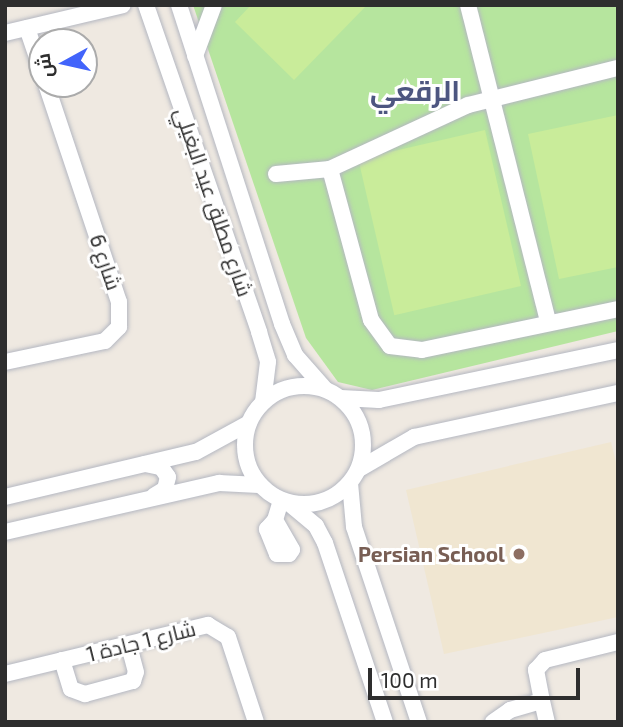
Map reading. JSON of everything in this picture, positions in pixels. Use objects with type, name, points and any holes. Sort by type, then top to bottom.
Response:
[{"type":"street","points":[[5,33],[123,5]]},
{"type":"street","name":"شارع مطلق عيد البغيلي","points":[[146,5],[268,362],[263,402]]},
{"type":"street","name":"شارع مطلق عيد البغيلي","points":[[179,5],[282,324],[307,373],[324,389]]},
{"type":"street","points":[[195,56],[214,5]]},
{"type":"street","points":[[468,5],[489,98],[548,321]]},
{"type":"street","points":[[276,174],[330,169],[489,98],[618,68]]},
{"type":"street","name":"شارع 6","points":[[5,362],[105,341],[119,327],[119,302],[51,98]]},
{"type":"street","points":[[330,169],[371,320],[390,346],[411,352],[548,321],[618,309]]},
{"type":"street","points":[[259,485],[245,455],[249,423],[263,402],[292,387],[324,389],[341,398],[358,401],[393,397],[618,350]]},
{"type":"street","points":[[284,501],[322,502],[350,483],[359,469],[414,437],[618,393]]},
{"type":"street","points":[[341,398],[362,430],[359,469]]},
{"type":"street","points":[[5,497],[196,452],[249,423]]},
{"type":"street","points":[[143,464],[161,467],[168,477],[165,489],[146,500]]},
{"type":"street","points":[[5,532],[219,483],[259,485],[316,526],[385,722]]},
{"type":"street","points":[[350,483],[354,527],[419,722]]},
{"type":"street","points":[[275,520],[284,501]]},
{"type":"street","name":"شارع 1 جادة 1","points":[[5,674],[196,626],[222,630],[256,722]]},
{"type":"street","points":[[548,722],[536,670],[545,660],[618,642]]},
{"type":"street","points":[[62,660],[71,689],[85,694],[133,681],[136,672],[129,645]]},
{"type":"street","points":[[493,722],[510,710],[542,701]]},
{"type":"shaded area","name":"Persian School","points":[[611,442],[618,470],[618,617],[444,654],[406,490]]},
{"type":"green space","points":[[193,5],[618,5],[618,331],[372,390],[338,382],[306,338]]},
{"type":"green space","points":[[251,5],[367,5],[294,80],[235,22]]},
{"type":"green space","points":[[618,115],[618,267],[559,279],[528,134]]},
{"type":"green space","points":[[485,130],[521,286],[394,315],[358,159]]},
{"type":"place","name":"Persian School","points":[[519,554]]},
{"type":"district","name":"الرقعي","points":[[415,90]]}]
